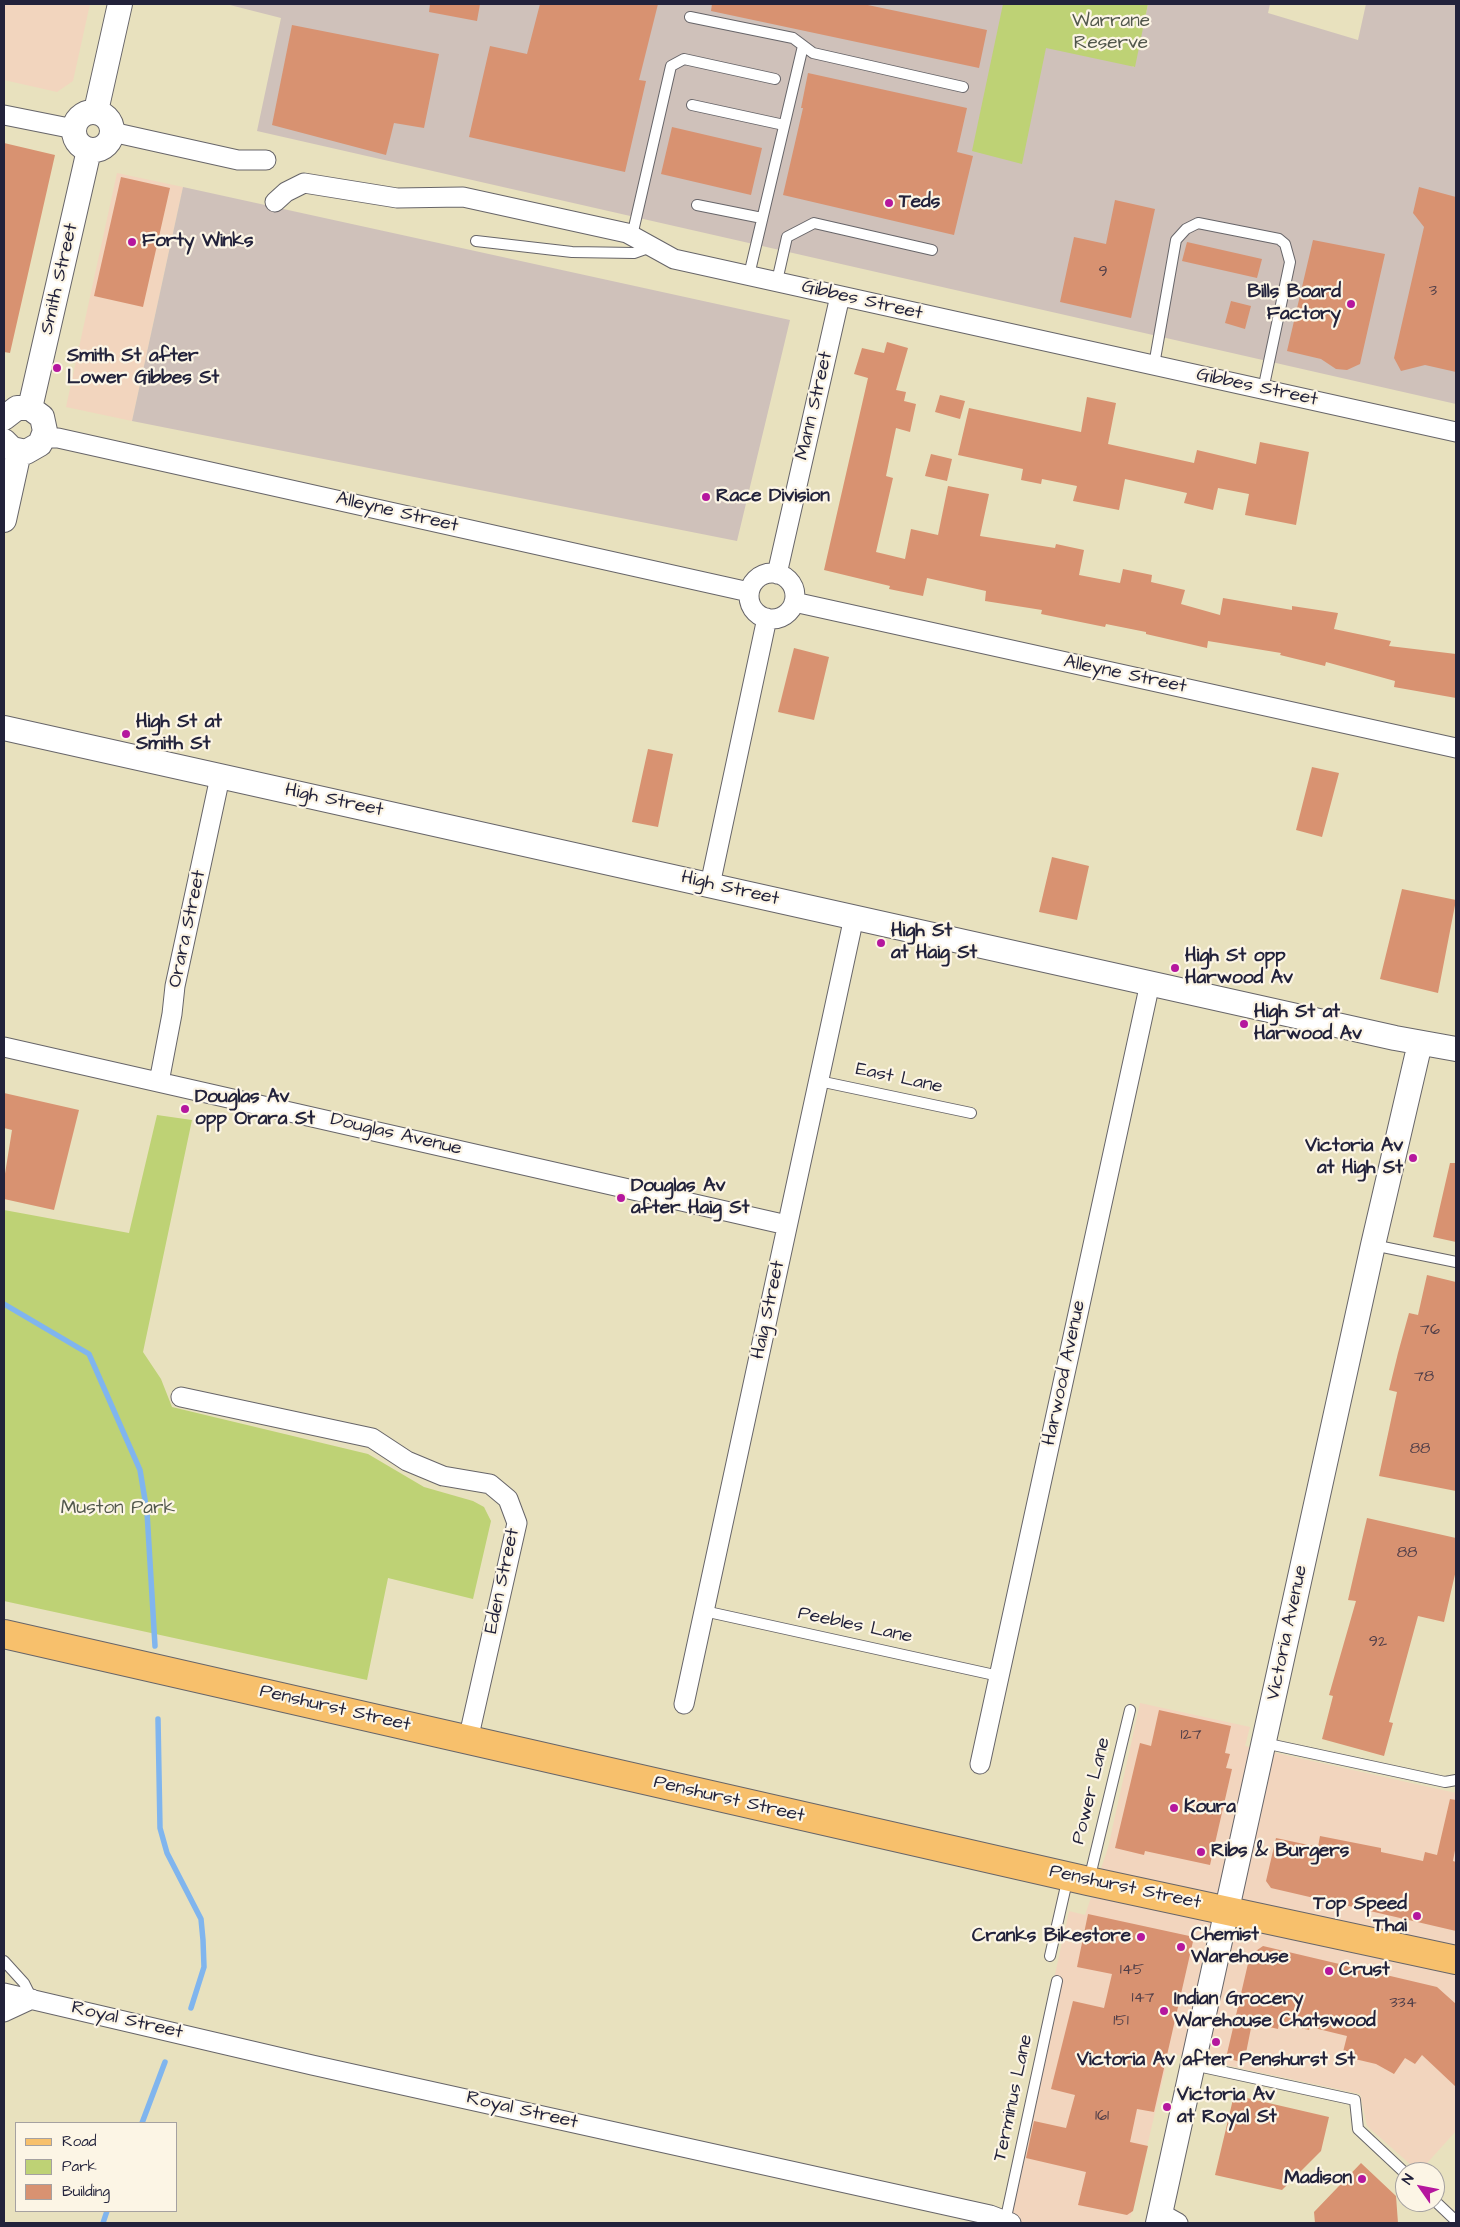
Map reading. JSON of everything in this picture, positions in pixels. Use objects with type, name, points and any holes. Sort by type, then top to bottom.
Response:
[{"type":"main road","name":"Penshurst Street","points":[[4,1634],[1078,1878],[1456,1960]]},
{"type":"street","points":[[96,111],[120,4]]},
{"type":"street","points":[[96,111],[105,115],[110,120],[111,139],[102,148],[89,150],[79,144],[74,134],[74,129],[78,118],[82,114],[96,111]]},
{"type":"street","points":[[4,115],[74,129]]},
{"type":"street","points":[[112,132],[238,160],[266,160]]},
{"type":"street","name":"Smith Street","points":[[30,408],[89,150]]},
{"type":"street","name":"Gibbes Street","points":[[275,202],[286,192],[304,184],[397,198],[463,196],[627,233],[674,259],[749,274],[840,296],[1456,432]]},
{"type":"street","name":"Mann Street","points":[[777,574],[840,296]]},
{"type":"street","points":[[4,418],[18,408],[30,408],[37,412],[45,424],[44,438],[34,449],[11,446],[4,520]]},
{"type":"street","name":"Alleyne Street","points":[[44,438],[58,438],[77,442],[749,592]]},
{"type":"street","points":[[769,573],[777,574],[789,581],[794,594],[794,602],[786,614],[781,617],[767,618],[755,612],[749,599],[749,592],[756,579],[769,573]]},
{"type":"street","name":"Alleyne Street","points":[[794,602],[1456,748]]},
{"type":"street","points":[[710,885],[767,618]]},
{"type":"street","name":"High Street","points":[[4,728],[1420,1043],[1456,1047]]},
{"type":"street","name":"Orara Street","points":[[159,1082],[172,1014],[175,986],[220,777]]},
{"type":"street","name":"Haig Street","points":[[684,1704],[854,917]]},
{"type":"street","name":"Harwood Avenue","points":[[980,1764],[1150,983]]},
{"type":"street","name":"Victoria Avenue","points":[[1165,2220],[1193,2065],[1373,1245],[1420,1043]]},
{"type":"street","name":"Douglas Avenue","points":[[4,1047],[788,1225]]},
{"type":"street","name":"Eden Street","points":[[181,1397],[372,1438],[407,1461],[443,1476],[490,1484],[508,1499],[517,1522],[468,1740]]},
{"type":"street","name":"Royal Street","points":[[4,1993],[312,2065],[990,2215],[1008,2222]]},
{"type":"street","points":[[4,2012],[32,1999]]},
{"type":"lane","points":[[690,17],[793,38],[813,53],[963,87]]},
{"type":"lane","points":[[749,274],[803,46]]},
{"type":"lane","points":[[632,236],[671,66],[684,59],[775,79]]},
{"type":"lane","points":[[692,105],[784,126]]},
{"type":"lane","points":[[697,205],[762,218]]},
{"type":"lane","points":[[777,281],[787,237],[814,223],[932,250]]},
{"type":"lane","points":[[1154,365],[1176,240],[1186,229],[1198,223],[1279,239],[1285,244],[1290,262],[1263,390]]},
{"type":"lane","points":[[476,241],[572,252],[634,253],[652,247]]},
{"type":"lane","name":"East Lane","points":[[819,1081],[971,1113]]},
{"type":"lane","points":[[1373,1245],[1456,1262]]},
{"type":"lane","name":"Peebles Lane","points":[[704,1610],[999,1676]]},
{"type":"lane","name":"Power Lane","points":[[1078,1878],[1130,1710]]},
{"type":"lane","points":[[1264,1743],[1445,1782],[1456,1780]]},
{"type":"lane","points":[[1050,1956],[1078,1878]]},
{"type":"lane","points":[[4,1961],[24,1983],[32,1999]]},
{"type":"lane","name":"Terminus Lane","points":[[1008,2222],[1057,1982]]},
{"type":"lane","points":[[1193,2065],[1355,2100],[1358,2129],[1395,2164]]},
{"type":"lane","points":[[1445,2211],[1456,2221]]},
{"type":"shaded area","points":[[4,4],[90,4],[73,81],[57,92],[4,80]]},
{"type":"shaded area","points":[[226,4],[1003,4],[1134,67],[1148,4],[1270,4],[1268,13],[1358,40],[1366,4],[1456,4],[1456,404],[257,131],[281,18]]},
{"type":"shaded area","points":[[117,173],[183,187],[132,421],[66,407]]},
{"type":"shaded area","points":[[183,187],[790,320],[737,541],[132,421]]},
{"type":"shaded area","points":[[1140,1703],[1250,1727],[1245,1746],[1456,1793],[1456,2131],[1428,2162],[1408,2162],[1367,2126],[1360,2094],[1169,2053],[1129,2223],[1000,2223],[1069,1911],[1085,1915],[1108,1848]]},
{"type":"green space","name":"Warrane Reserve","points":[[1003,4],[1148,4],[1135,67],[1046,48],[1022,164],[972,151]]},
{"type":"green space","name":"Muston Park","points":[[157,1115],[192,1120],[143,1352],[161,1379],[172,1407],[368,1454],[424,1487],[473,1501],[484,1507],[491,1521],[473,1599],[388,1578],[367,1680],[4,1601],[4,1210],[129,1233]]},
{"type":"building","points":[[430,4],[480,4],[477,21],[429,12]]},
{"type":"building","points":[[540,4],[658,4],[639,80],[646,81],[625,172],[469,137],[490,46],[527,54]]},
{"type":"building","points":[[712,4],[863,4],[987,30],[979,68],[711,11]]},
{"type":"building","points":[[292,25],[439,54],[424,128],[394,123],[386,155],[272,125]]},
{"type":"building","points":[[808,73],[967,108],[957,152],[973,156],[954,235],[783,195],[803,108],[801,108]]},
{"type":"building","points":[[672,127],[762,148],[751,195],[661,174]]},
{"type":"building","points":[[4,143],[55,155],[10,353],[4,352]]},
{"type":"building","name":"Forty Winks","points":[[121,177],[170,188],[143,307],[94,296]]},
{"type":"building","points":[[1419,187],[1456,197],[1456,372],[1425,365],[1401,371],[1394,358],[1424,227],[1413,213]]},
{"type":"building","points":[[1115,200],[1155,209],[1131,318],[1060,302],[1074,237],[1106,244]]},
{"type":"building","points":[[1313,240],[1385,254],[1360,364],[1347,370],[1336,369],[1321,359],[1287,351]]},
{"type":"building","points":[[1187,242],[1262,259],[1257,278],[1182,261]]},
{"type":"building","points":[[1231,301],[1251,306],[1245,329],[1225,323]]},
{"type":"building","points":[[887,342],[908,348],[896,390],[906,392],[904,401],[916,404],[910,432],[896,428],[886,476],[893,478],[876,552],[905,559],[911,529],[938,535],[948,486],[989,494],[980,536],[1055,548],[1056,544],[1084,550],[1079,575],[1120,583],[1123,569],[1152,575],[1151,582],[1185,590],[1181,604],[1220,615],[1223,598],[1292,610],[1292,606],[1338,613],[1334,629],[1391,641],[1389,646],[1456,654],[1456,698],[1394,687],[1395,681],[1326,662],[1325,666],[1280,655],[1281,653],[1208,641],[1207,648],[1146,634],[1146,632],[1106,624],[1105,627],[1041,614],[1042,610],[985,601],[986,591],[927,578],[923,596],[889,589],[890,586],[824,570],[868,378],[854,374],[862,348],[884,353]]},
{"type":"building","points":[[940,395],[965,401],[960,419],[935,412]]},
{"type":"building","points":[[1087,397],[1116,403],[1108,444],[1194,463],[1197,450],[1256,464],[1260,442],[1309,452],[1296,525],[1245,515],[1249,494],[1218,488],[1213,510],[1184,503],[1187,493],[1125,479],[1119,510],[1073,501],[1077,486],[1042,479],[1041,484],[1021,480],[1023,469],[958,455],[969,408],[1081,432]]},
{"type":"building","points":[[931,454],[952,459],[947,481],[925,476]]},
{"type":"building","points":[[794,648],[829,657],[814,720],[778,712]]},
{"type":"building","points":[[648,749],[673,754],[658,827],[632,822]]},
{"type":"building","points":[[1312,767],[1339,773],[1322,837],[1296,830]]},
{"type":"building","points":[[1052,857],[1089,866],[1077,920],[1039,912]]},
{"type":"building","points":[[1402,889],[1456,900],[1438,993],[1380,979]]},
{"type":"building","points":[[4,1093],[79,1110],[54,1210],[4,1199],[4,1180],[12,1130],[4,1128]]},
{"type":"building","points":[[1450,1163],[1456,1163],[1456,1242],[1433,1237]]},
{"type":"building","points":[[1427,1275],[1456,1282],[1456,1491],[1379,1476],[1397,1392],[1389,1390],[1409,1313],[1418,1315]]},
{"type":"building","points":[[1367,1518],[1456,1538],[1456,1570],[1444,1622],[1418,1616],[1389,1722],[1393,1723],[1384,1756],[1322,1739],[1333,1696],[1329,1695],[1356,1601],[1348,1600]]},
{"type":"building","name":"Koura","points":[[1159,1710],[1231,1726],[1225,1753],[1230,1754],[1226,1768],[1232,1769],[1210,1865],[1145,1851],[1144,1855],[1115,1848],[1140,1743],[1151,1746]]},
{"type":"building","points":[[1450,1799],[1456,1800],[1456,1845],[1453,1861],[1456,1862],[1456,1931],[1271,1888],[1266,1881],[1276,1838],[1318,1847],[1320,1836],[1381,1848],[1381,1852],[1423,1861],[1425,1852],[1437,1855]]},
{"type":"building","points":[[1088,1914],[1194,1937],[1154,2112],[1137,2109],[1130,2142],[1148,2146],[1133,2211],[1127,2215],[1078,2205],[1086,2172],[1026,2158],[1034,2121],[1066,2128],[1075,2095],[1051,2089],[1073,2001],[1104,2008],[1112,1974],[1077,1967]]},
{"type":"building","points":[[1263,1946],[1437,1987],[1456,2004],[1456,2087],[1422,2055],[1415,2064],[1405,2058],[1394,2074],[1376,2064],[1342,2056],[1347,2036],[1310,2027],[1309,2030],[1279,2023],[1278,2029],[1252,2023],[1244,2063],[1226,2058],[1250,1955]]},
{"type":"building","points":[[1234,2095],[1329,2117],[1321,2151],[1282,2190],[1215,2175]]},
{"type":"building","name":"Madison","points":[[1361,2163],[1395,2195],[1395,2212],[1397,2212],[1398,2223],[1315,2223],[1314,2212]]},
{"type":"waterway","points":[[4,1304],[89,1354],[140,1470],[147,1512],[155,1646]]},
{"type":"waterway","points":[[158,1719],[160,1828],[167,1853],[201,1919],[204,1967],[191,2008]]},
{"type":"waterway","points":[[142,2122],[165,2062]]},
{"type":"waterway","points":[[103,2223],[107,2212]]},
{"type":"place","name":"Teds","points":[[889,203]]},
{"type":"place","name":"Forty Winks","points":[[132,242]]},
{"type":"place","name":"Bills Board Factory","points":[[1351,304]]},
{"type":"place","name":"Smith St after Lower Gibbes St","points":[[57,368]]},
{"type":"place","name":"Race Division","points":[[706,497]]},
{"type":"place","name":"High St at Smith St","points":[[126,734]]},
{"type":"place","name":"High St at Haig St","points":[[881,943]]},
{"type":"place","name":"High St opp Harwood Av","points":[[1175,968]]},
{"type":"place","name":"High St at Harwood Av","points":[[1244,1024]]},
{"type":"place","name":"Douglas Av opp Orara St","points":[[185,1109]]},
{"type":"place","name":"Victoria Av at High St","points":[[1413,1158]]},
{"type":"place","name":"Douglas Av after Haig St","points":[[621,1198]]},
{"type":"place","name":"Koura","points":[[1174,1808]]},
{"type":"place","name":"Ribs & Burgers","points":[[1201,1852]]},
{"type":"place","name":"Top Speed Thai","points":[[1417,1916]]},
{"type":"place","name":"Cranks Bikestore","points":[[1141,1937]]},
{"type":"place","name":"Chemist Warehouse","points":[[1181,1947]]},
{"type":"place","name":"Crust","points":[[1329,1971]]},
{"type":"place","name":"Indian Grocery Warehouse Chatswood","points":[[1164,2011]]},
{"type":"place","name":"Victoria Av after Penshurst St","points":[[1216,2042]]},
{"type":"place","name":"Victoria Av at Royal St","points":[[1167,2107]]},
{"type":"place","name":"Madison","points":[[1362,2179]]}]
